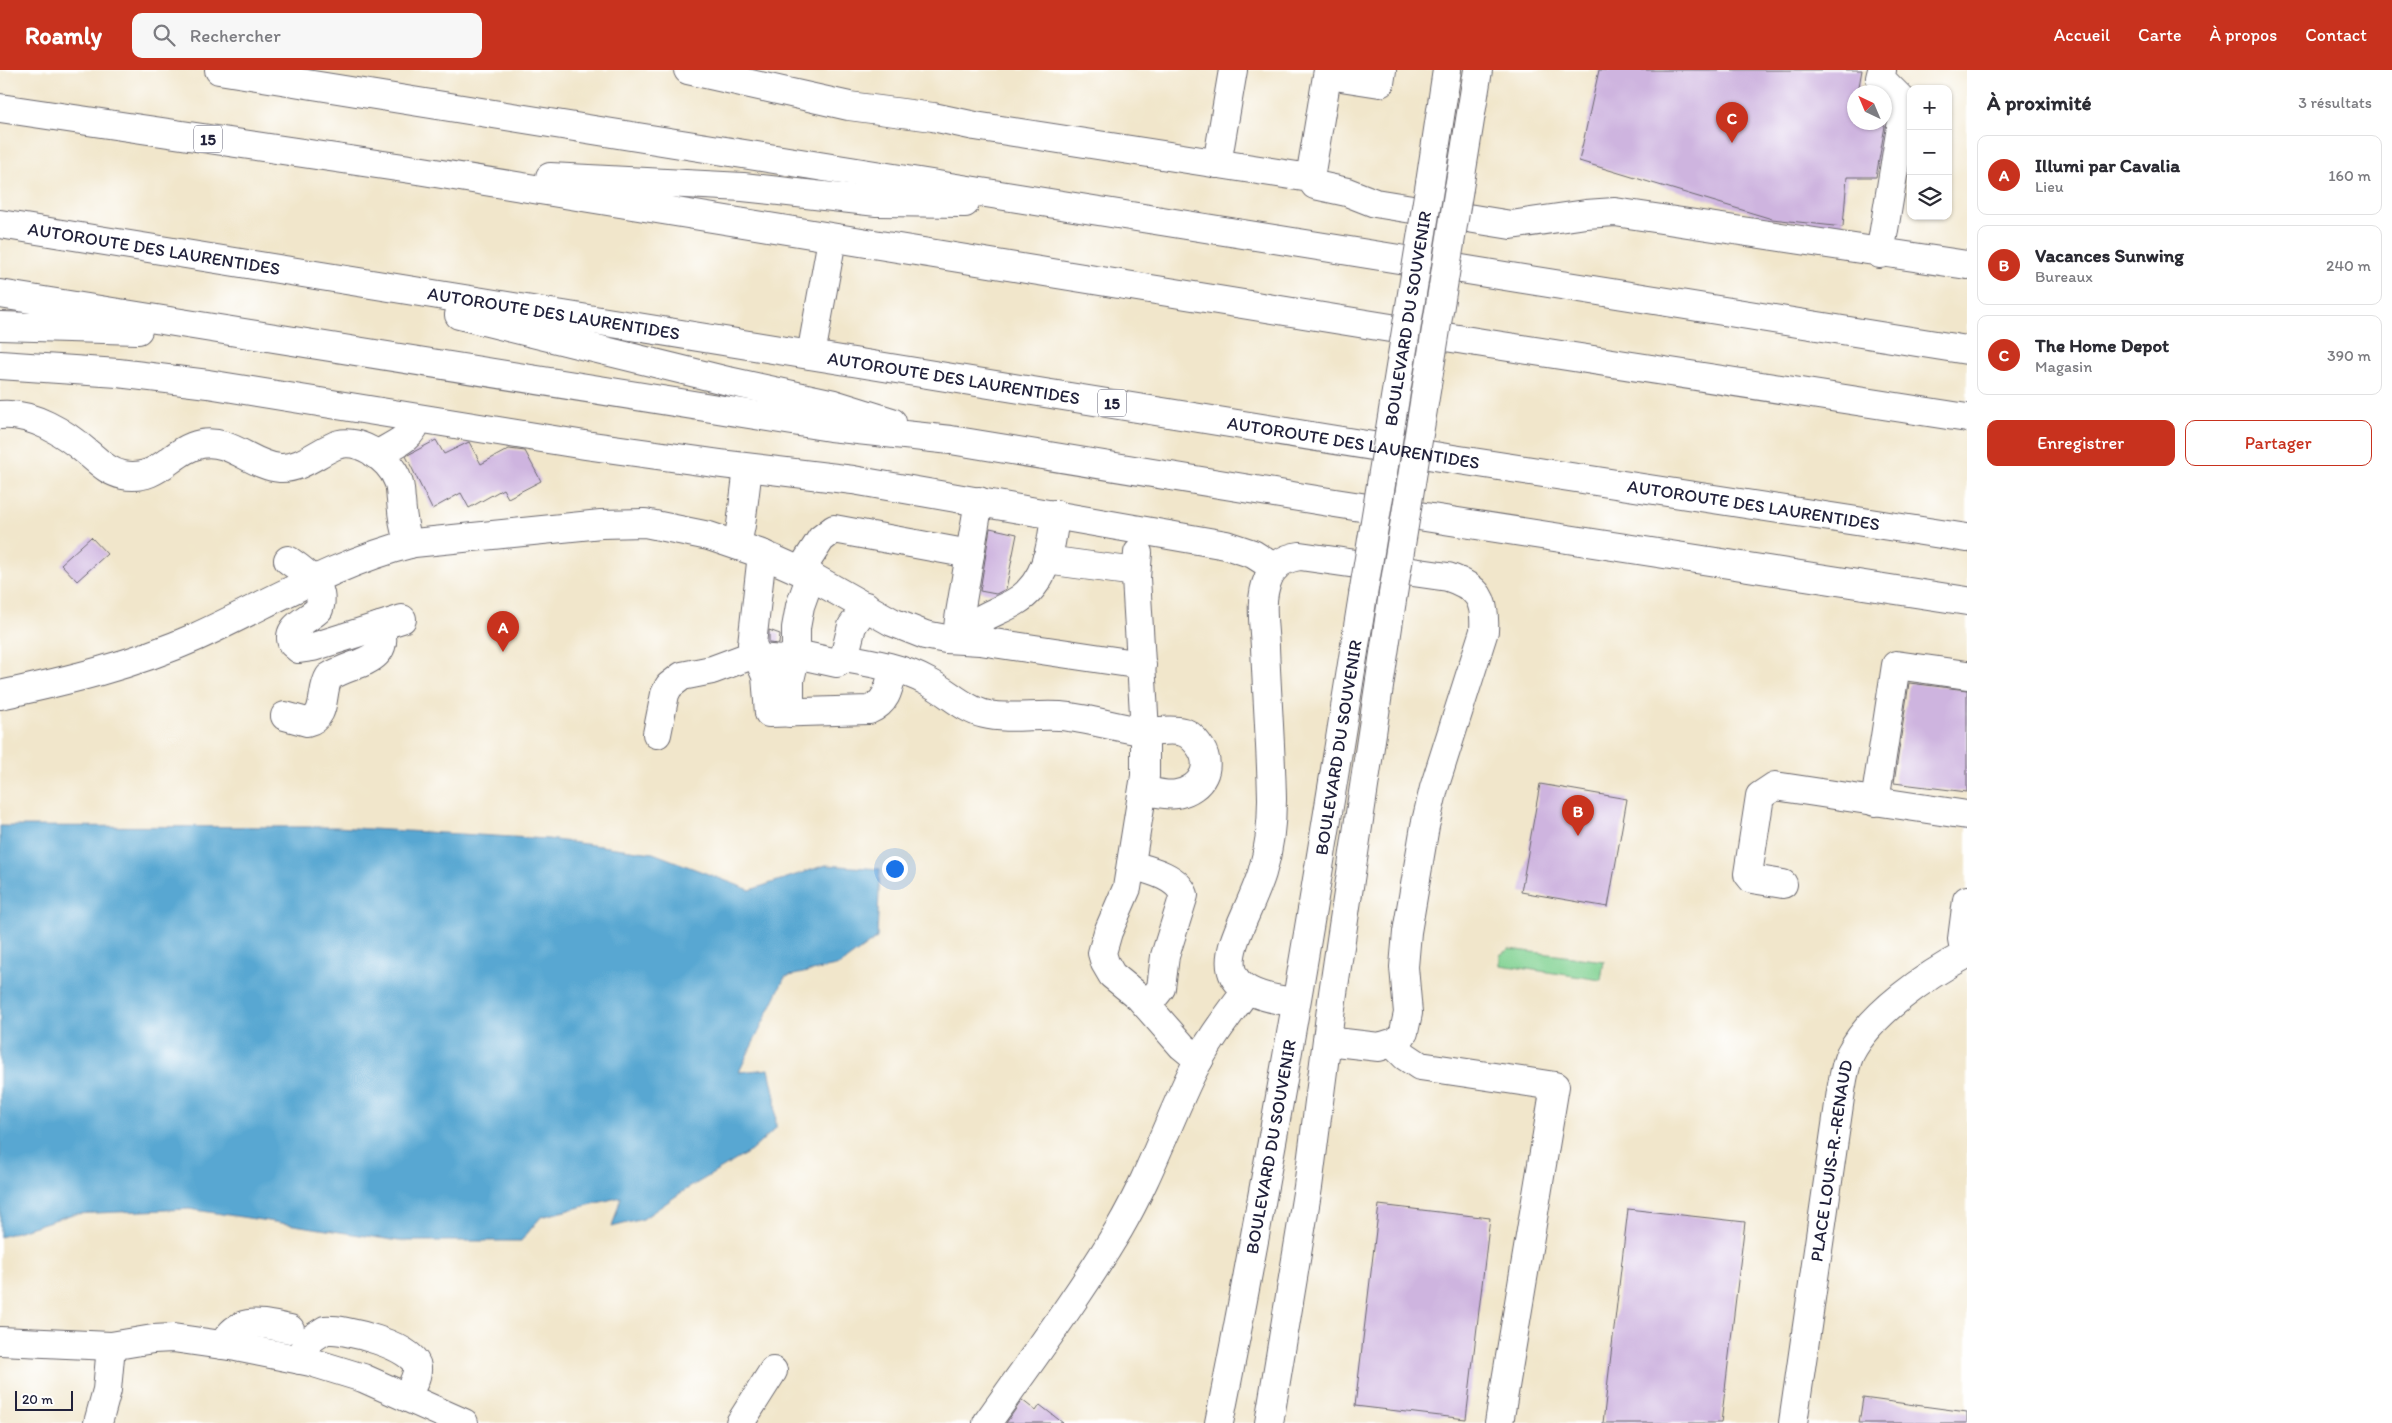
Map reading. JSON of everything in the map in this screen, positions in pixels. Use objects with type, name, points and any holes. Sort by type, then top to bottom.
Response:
[{"type":"main road","points":[[219,70],[1967,350]]},
{"type":"main road","points":[[345,70],[426,102]]},
{"type":"main road","points":[[688,70],[849,106],[934,117],[975,126],[1310,178]]},
{"type":"main road","points":[[1218,164],[1233,70]]},
{"type":"main road","points":[[1382,70],[1380,83],[1328,73],[1310,178],[1315,185],[1347,192],[1375,203],[1512,225],[1586,214],[1615,212],[1880,254],[1967,265]]},
{"type":"main road","name":"BOULEVARD DU SOUVENIR","points":[[1219,1423],[1239,1330],[1313,906],[1447,70]]},
{"type":"main road","name":"BOULEVARD DU SOUVENIR","points":[[1269,1423],[1308,1187],[1327,1041],[1392,600],[1478,70]]},
{"type":"main road","points":[[1880,254],[1905,103],[1880,78],[1882,70]]},
{"type":"main road","name":"15","points":[[0,108],[417,170],[832,239],[1967,418]]},
{"type":"main road","points":[[417,170],[743,186],[877,202],[1054,205]]},
{"type":"main road","name":"AUTOROUTE DES LAURENTIDES","points":[[0,224],[1452,458],[1967,538]]},
{"type":"main road","points":[[811,355],[832,239]]},
{"type":"main road","points":[[258,266],[728,381],[834,404],[951,440]]},
{"type":"main road","points":[[0,294],[830,427],[951,440],[1967,601]]},
{"type":"main road","points":[[0,326],[236,331]]},
{"type":"main road","points":[[0,365],[83,370],[161,378],[268,393],[417,419],[748,468],[853,480],[1241,548],[1275,568]]},
{"type":"main road","points":[[0,415],[20,415],[41,423],[67,437],[105,468],[124,476],[136,476],[155,472],[191,447],[211,443],[231,448],[263,464],[280,468],[297,465],[337,444],[346,442],[359,445],[376,455],[391,468],[398,480],[404,525],[409,544]]},
{"type":"main road","points":[[376,455],[411,433],[417,419]]},
{"type":"main road","points":[[748,468],[742,526],[749,549],[752,644],[766,676],[770,713],[864,711],[876,707],[886,697],[893,669]]},
{"type":"main road","points":[[957,639],[979,501]]},
{"type":"main road","points":[[957,639],[966,628],[981,617],[1016,601],[1034,586],[1052,542],[1055,514]]},
{"type":"main road","points":[[0,695],[88,674],[153,654],[194,637],[364,557],[409,544],[622,523],[668,527],[749,549],[806,573],[910,630],[937,638],[957,639],[1142,666]]},
{"type":"main road","points":[[790,713],[790,680],[796,654],[796,628],[806,573],[821,539],[834,529],[970,554]]},
{"type":"main road","points":[[1295,1002],[1268,998],[1247,990],[1238,982],[1233,974],[1230,956],[1235,935],[1262,873],[1269,836],[1272,797],[1264,614],[1265,588],[1275,568],[1291,557],[1314,556],[1459,581],[1474,590],[1484,608],[1484,631],[1434,788],[1426,826],[1405,953],[1406,1026],[1402,1036],[1393,1044],[1379,1047],[1327,1041]]},
{"type":"main road","points":[[285,716],[307,722],[317,717],[322,706],[326,682],[329,677],[368,660],[380,652],[391,622],[304,650],[295,646],[290,639],[295,628],[314,614],[321,603],[319,590],[314,580],[288,560]]},
{"type":"main road","points":[[1046,560],[1137,563],[1145,731],[1143,790],[1132,865],[1123,901],[1108,932],[1102,953],[1112,975],[1147,1006],[1182,1046],[1199,1060]]},
{"type":"main road","points":[[657,734],[662,702],[675,680],[682,676],[712,670],[741,658],[782,660],[796,654],[836,663],[844,658],[852,626],[866,606]]},
{"type":"main road","points":[[844,658],[893,669],[929,682],[972,710],[983,714],[1021,717],[1061,716],[1145,731],[1173,730],[1190,735],[1203,752],[1207,767],[1199,783],[1189,790],[1173,794],[1143,790]]},
{"type":"main road","points":[[1875,802],[1896,665],[1967,675]]},
{"type":"main road","points":[[1783,884],[1752,879],[1748,874],[1760,796],[1775,786],[1967,815]]},
{"type":"main road","points":[[1132,865],[1164,877],[1178,886],[1184,896],[1165,956],[1161,988],[1147,1006]]},
{"type":"main road","points":[[1966,954],[1962,939],[1967,900]]},
{"type":"main road","name":"PLACE LOUIS-R.-RENAUD","points":[[1793,1423],[1842,1086],[1849,1055],[1865,1031],[1888,1008],[1940,970],[1966,954]]},
{"type":"main road","points":[[987,1423],[1085,1282],[1119,1229],[1199,1060],[1247,990]]},
{"type":"main road","points":[[1393,1044],[1405,1056],[1420,1066],[1555,1086],[1499,1423]]},
{"type":"main road","points":[[223,1345],[233,1331],[249,1323],[290,1329]]},
{"type":"main road","points":[[300,1360],[308,1341],[325,1330],[347,1332],[398,1348],[414,1359],[417,1367],[416,1375],[406,1396]]},
{"type":"main road","points":[[0,1341],[111,1346],[153,1339],[173,1338],[223,1345],[300,1360],[363,1378],[464,1423]]},
{"type":"main road","points":[[98,1423],[107,1390],[111,1346]]},
{"type":"main road","points":[[740,1423],[773,1371]]},
{"type":"green space","points":[[1509,949],[1604,961],[1601,980],[1500,965],[1500,955]]},
{"type":"water","points":[[0,826],[336,827],[548,839],[653,853],[750,890],[826,865],[880,869],[877,938],[840,965],[785,977],[739,1072],[769,1069],[775,1097],[776,1128],[751,1151],[682,1192],[643,1219],[612,1227],[621,1197],[541,1217],[521,1241],[399,1241],[189,1209],[73,1214],[0,1237]]},
{"type":"building","points":[[1599,70],[1862,70],[1859,85],[1847,85],[1847,130],[1884,130],[1876,177],[1847,177],[1843,227],[1772,219],[1579,161]]},
{"type":"building","points":[[436,440],[444,454],[469,442],[481,464],[509,449],[525,451],[541,481],[508,498],[503,489],[469,508],[461,493],[432,509],[406,456]]},
{"type":"building","points":[[990,528],[1017,534],[1006,589],[996,594],[980,591]]},
{"type":"building","points":[[91,537],[107,554],[77,581],[61,564]]},
{"type":"building","points":[[769,630],[780,634],[779,644],[769,643]]},
{"type":"building","points":[[1909,683],[1967,690],[1967,792],[1894,783]]},
{"type":"building","points":[[1540,784],[1627,799],[1608,907],[1521,892]]},
{"type":"building","points":[[1379,1205],[1490,1218],[1466,1419],[1355,1406]]},
{"type":"building","points":[[1628,1209],[1745,1222],[1721,1423],[1603,1423]]},
{"type":"building","points":[[1863,1398],[1967,1412],[1967,1423],[1859,1423]]},
{"type":"building","points":[[1022,1400],[1036,1411],[1040,1405],[1063,1423],[1006,1423]]},
{"type":"place","name":"The Home Depot","points":[[1732,143]]},
{"type":"place","name":"Illumi par Cavalia","points":[[503,652]]},
{"type":"place","name":"Vacances Sunwing","points":[[1578,836]]}]
